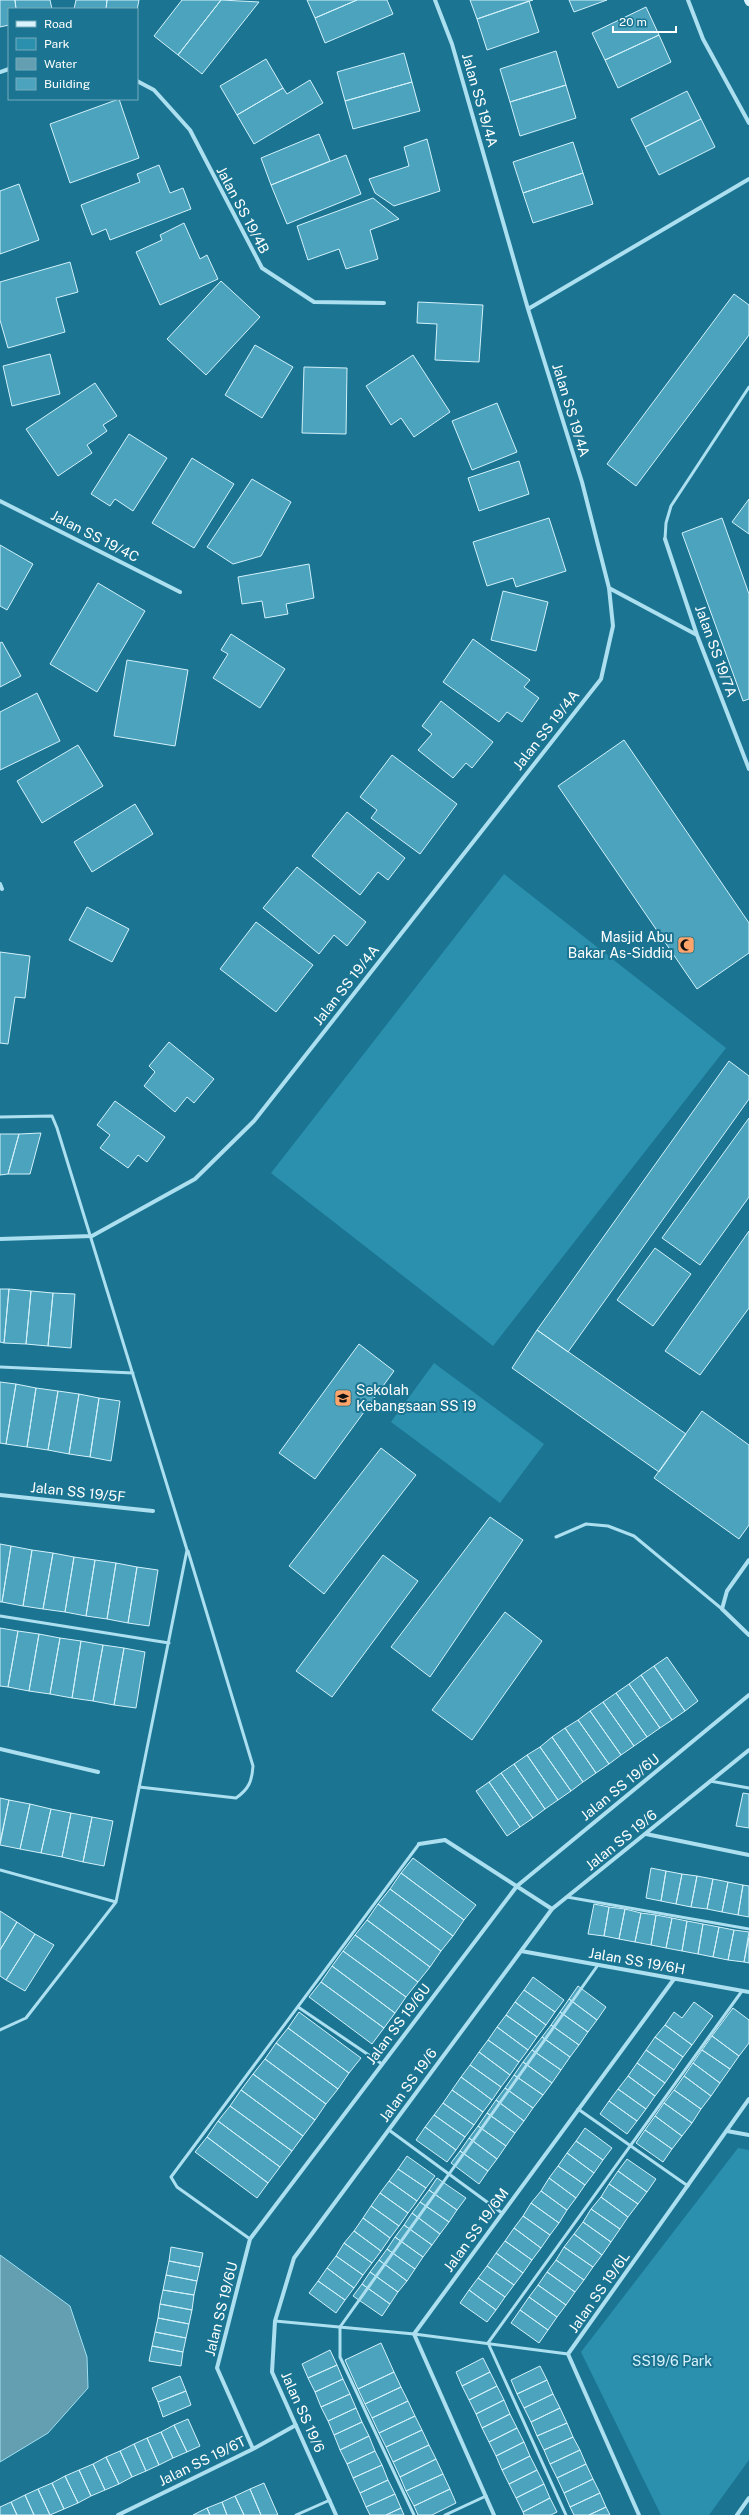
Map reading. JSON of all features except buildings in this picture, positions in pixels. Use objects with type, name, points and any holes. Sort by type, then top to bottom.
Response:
[{"type":"street","name":"Jalan SS 19/4A","points":[[0,1239],[92,1236],[195,1179],[254,1121],[601,679],[613,626],[609,588],[582,482],[528,309],[452,44],[435,0]]},
{"type":"street","points":[[688,0],[703,39],[749,123]]},
{"type":"street","name":"Jalan SS 19/4B","points":[[138,82],[154,90],[190,130],[262,268],[314,302],[384,303]]},
{"type":"street","points":[[528,309],[749,179]]},
{"type":"street","name":"Jalan SS 19/4C","points":[[0,501],[180,592]]},
{"type":"street","name":"Jalan SS 19/7A","points":[[665,539],[697,635],[749,769]]},
{"type":"street","points":[[609,588],[697,635]]},
{"type":"street","name":"Jalan SS 19/5F","points":[[0,1495],[153,1511]]},
{"type":"street","points":[[749,1560],[726,1592],[722,1609],[749,1635]]},
{"type":"street","name":"Jalan SS 19/6U","points":[[253,2449],[217,2368],[250,2239],[517,1886],[749,1696]]},
{"type":"street","points":[[0,1749],[98,1772]]},
{"type":"street","name":"Jalan SS 19/6","points":[[336,2515],[272,2372],[276,2321],[294,2258],[552,1909],[749,1750]]},
{"type":"street","points":[[646,1834],[749,1855]]},
{"type":"street","points":[[419,1844],[445,1840],[552,1909]]},
{"type":"street","name":"Jalan SS 19/6H","points":[[520,1951],[749,1992]]},
{"type":"street","name":"Jalan SS 19/6M","points":[[414,2334],[674,1978]]},
{"type":"street","name":"Jalan SS 19/6L","points":[[639,2515],[568,2354],[749,2099]]},
{"type":"street","points":[[727,2131],[749,2135]]},
{"type":"street","points":[[414,2334],[494,2515]]},
{"type":"street","name":"Jalan SS 19/6T","points":[[120,2514],[253,2449],[296,2425]]},
{"type":"street","points":[[737,2515],[749,2498]]},
{"type":"lane","points":[[665,539],[666,523],[671,506],[749,387]]},
{"type":"lane","points":[[0,1117],[52,1116],[92,1236],[253,1766],[252,1777],[245,1792],[236,1798],[140,1787]]},
{"type":"lane","points":[[0,1367],[133,1373]]},
{"type":"lane","points":[[556,1537],[586,1524],[608,1526],[634,1536],[722,1609]]},
{"type":"lane","points":[[0,2030],[26,2018],[116,1902],[187,1550]]},
{"type":"lane","points":[[0,1616],[169,1643]]},
{"type":"lane","points":[[710,1781],[749,1788]]},
{"type":"lane","points":[[250,2239],[177,2187],[171,2177],[419,1844]]},
{"type":"lane","points":[[0,1870],[116,1902]]},
{"type":"lane","points":[[567,1898],[749,1929]]},
{"type":"lane","points":[[414,2515],[340,2357],[340,2327],[598,1965]]},
{"type":"lane","points":[[488,2343],[742,1991]]},
{"type":"lane","points":[[298,2008],[382,2064]]},
{"type":"lane","points":[[578,2109],[688,2186]]},
{"type":"lane","points":[[389,2130],[502,2213]]},
{"type":"lane","points":[[276,2321],[414,2334],[568,2354]]},
{"type":"lane","points":[[488,2343],[566,2515]]},
{"type":"lane","points":[[445,2515],[486,2496]]},
{"type":"lane","points":[[296,2515],[330,2500]]},
{"type":"green space","points":[[504,874],[726,1048],[493,1346],[271,1173]]},
{"type":"green space","points":[[434,1363],[544,1444],[500,1503],[391,1422]]},
{"type":"green space","name":"SS19/6 Park","points":[[738,2148],[749,2150],[749,2460],[709,2515],[661,2515],[581,2352]]},
{"type":"water","points":[[0,2255],[70,2306],[87,2357],[88,2388],[48,2433],[0,2462]]},
{"type":"place","name":"Masjid Abu Bakar As-Siddiq","points":[[686,945]]},
{"type":"place","name":"Sekolah Kebangsaan SS 19","points":[[343,1398]]}]
